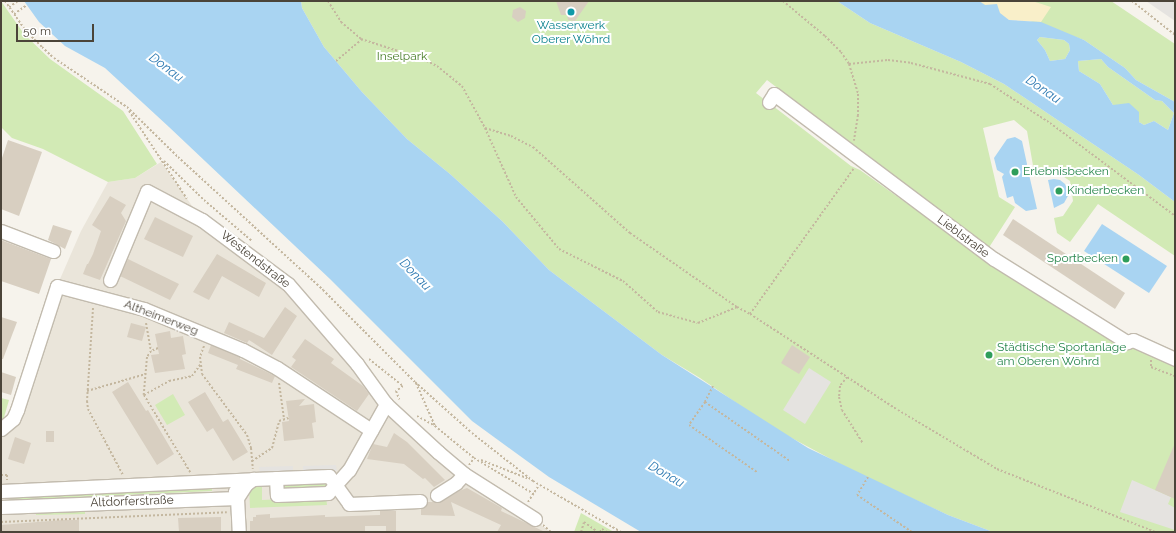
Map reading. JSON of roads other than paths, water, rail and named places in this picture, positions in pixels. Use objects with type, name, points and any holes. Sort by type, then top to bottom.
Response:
[{"type":"street","name":"Lieblstraße","points":[[768,102],[774,94],[994,259],[1127,342],[1133,340],[1175,359]]},
{"type":"street","name":"Westendstraße","points":[[110,280],[147,191],[202,220],[288,284],[333,335],[386,404],[464,474],[535,519]]},
{"type":"street","points":[[1,232],[53,251]]},
{"type":"street","name":"Altheimerweg","points":[[1,429],[13,419],[17,410],[57,286],[144,309],[243,350],[283,371],[371,430]]},
{"type":"street","points":[[334,486],[349,470],[386,404]]},
{"type":"street","points":[[437,495],[456,483],[464,474]]},
{"type":"street","name":"Altdorferstraße","points":[[1,491],[329,476],[334,486],[349,504],[420,501]]},
{"type":"street","points":[[237,498],[246,484],[253,479]]},
{"type":"street","points":[[223,480],[235,491],[237,498],[239,532]]},
{"type":"street","name":"Altdorferstraße","points":[[1,507],[237,498]]},
{"type":"water","name":"Donau","points":[[24,1],[301,1],[302,8],[324,47],[362,92],[407,139],[450,174],[502,221],[549,270],[662,355],[808,448],[948,515],[993,532],[641,532],[549,477],[472,421],[330,279],[169,127],[105,68],[65,46],[39,22]]},
{"type":"water","name":"Donau","points":[[837,1],[979,1],[985,5],[997,4],[1000,13],[1009,20],[1041,22],[1084,40],[1125,68],[1136,80],[1175,102],[1175,202],[1139,175],[1004,84],[961,62],[870,23]],"holes":[[[1040,37],[1064,40],[1069,44],[1070,50],[1065,59],[1050,61],[1045,50],[1037,40]],[[1101,59],[1108,67],[1155,100],[1162,101],[1174,113],[1168,130],[1154,121],[1144,125],[1139,122],[1139,112],[1129,103],[1113,105],[1100,84],[1079,71],[1078,61]]]},
{"type":"water","name":"Erlebnisbecken","points":[[1015,137],[1022,141],[1027,164],[1026,168],[1028,170],[1037,209],[1026,211],[1015,203],[1013,196],[1007,198],[1002,177],[1004,174],[997,170],[994,158],[1007,139]]},
{"type":"water","name":"Kinderbecken","points":[[1048,180],[1060,180],[1065,184],[1069,194],[1064,203],[1054,208]]},
{"type":"water","name":"Sportbecken","points":[[1102,224],[1167,266],[1149,293],[1084,251]]},
{"type":"place","name":"Wasserwerk Oberer Wöhrd","points":[[571,12]]},
{"type":"place","name":"Erlebnisbecken","points":[[1015,172]]},
{"type":"place","name":"Kinderbecken","points":[[1059,191]]},
{"type":"place","name":"Sportbecken","points":[[1126,259]]},
{"type":"place","name":"Städtische Sportanlage am Oberen Wöhrd","points":[[989,355]]},
{"type":"park label","name":"Inselpark","points":[[402,57]]}]
